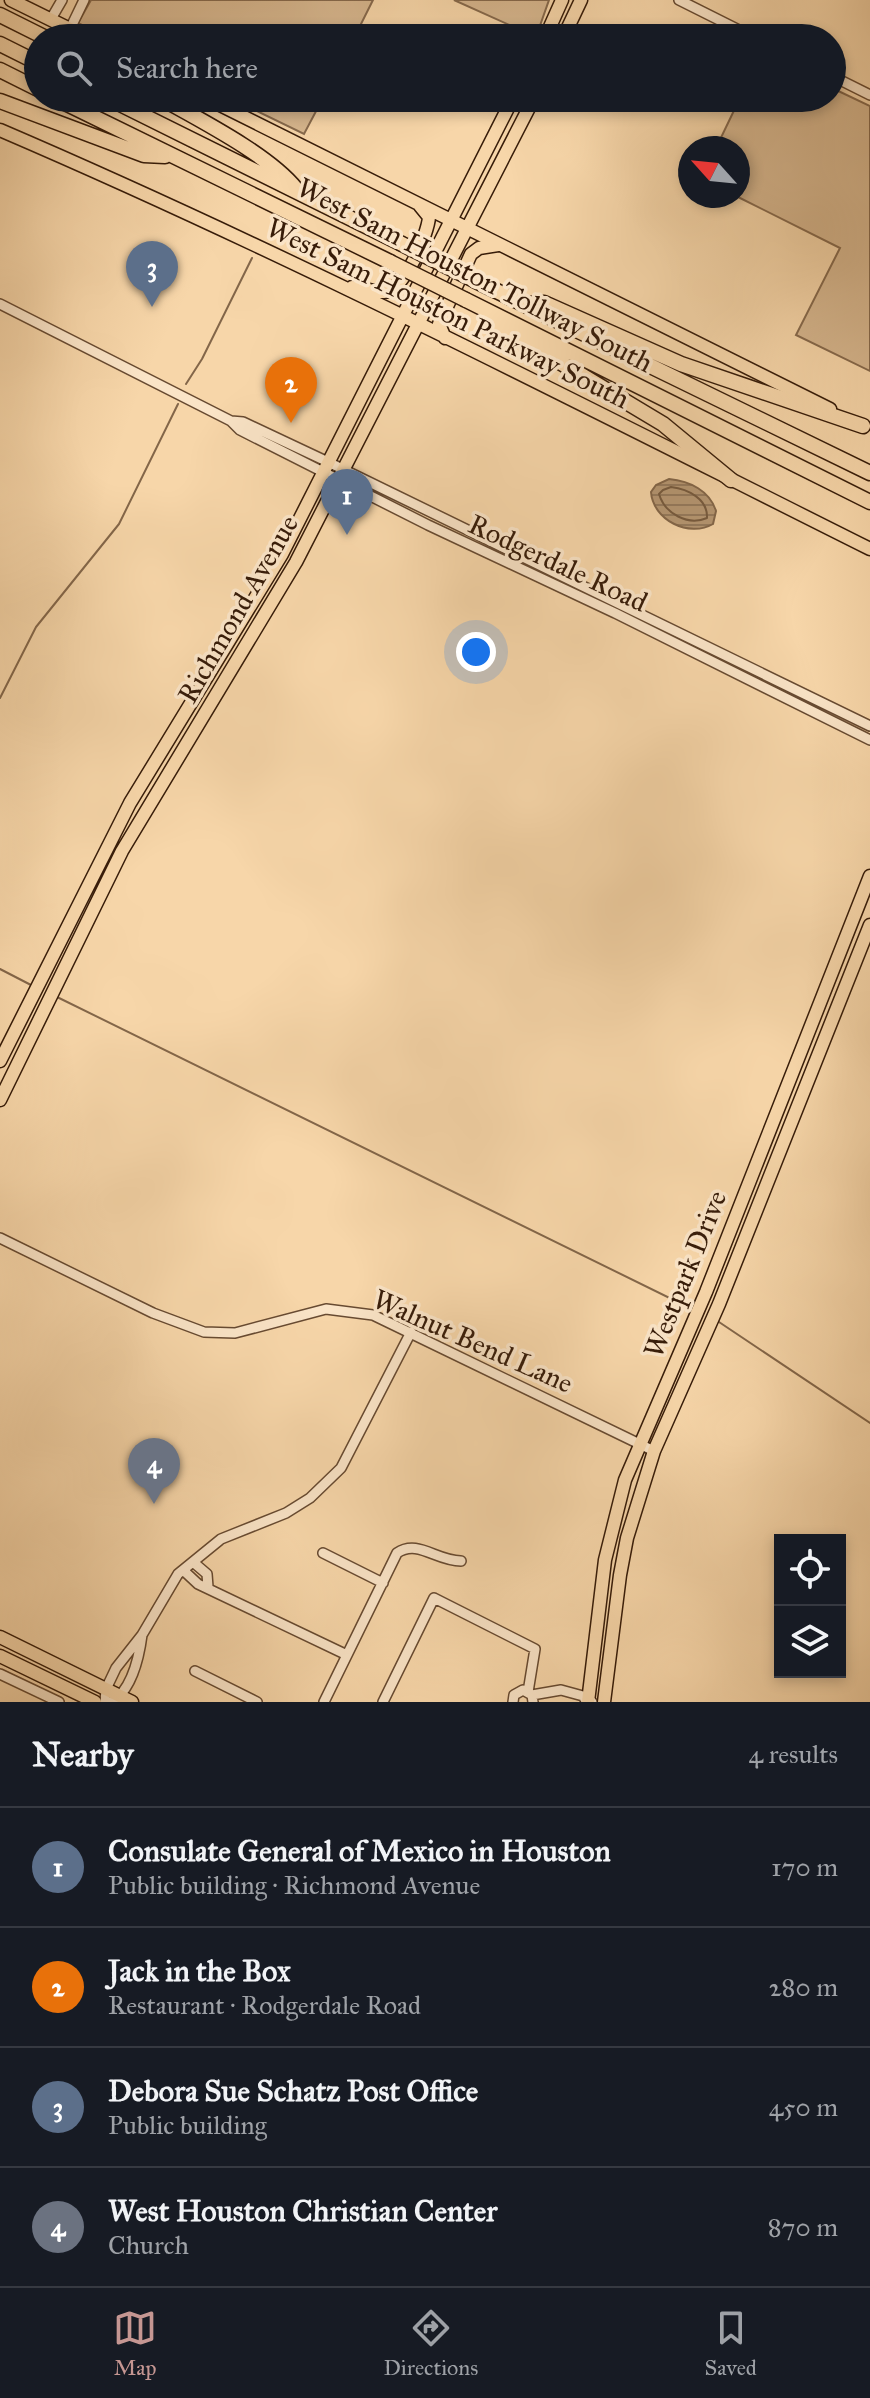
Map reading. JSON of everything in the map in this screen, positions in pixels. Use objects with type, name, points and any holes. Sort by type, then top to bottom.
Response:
[{"type":"highway","points":[[0,15],[24,27]]},
{"type":"highway","points":[[0,44],[24,56]]},
{"type":"highway","points":[[0,70],[24,82]]},
{"type":"highway","points":[[0,101],[24,110]]},
{"type":"highway","points":[[29,112],[144,155],[174,156]]},
{"type":"highway","name":"West Sam Houston Tollway South","points":[[84,112],[870,502]]},
{"type":"highway","name":"West Sam Houston Tollway South","points":[[136,112],[870,473]]},
{"type":"highway","points":[[186,112],[284,173],[298,193]]},
{"type":"highway","points":[[465,301],[663,424],[731,480]]},
{"type":"highway","points":[[523,304],[544,303],[681,364],[866,427]]},
{"type":"highway","points":[[733,433],[760,438],[870,491]]},
{"type":"main road","points":[[11,0],[60,24]]},
{"type":"main road","points":[[551,24],[562,0]]},
{"type":"main road","points":[[572,20],[573,0]]},
{"type":"main road","points":[[570,24],[581,0]]},
{"type":"main road","points":[[234,112],[866,427]]},
{"type":"main road","name":"Richmond Avenue","points":[[0,1061],[111,838],[282,554],[507,112]]},
{"type":"main road","points":[[511,141],[511,126],[517,112]]},
{"type":"main road","name":"Richmond Avenue","points":[[0,1100],[122,851],[296,562],[527,112]]},
{"type":"main road","points":[[491,180],[494,159],[502,144],[498,125]]},
{"type":"main road","name":"West Sam Houston Parkway South","points":[[0,130],[165,201],[345,286],[870,549]]},
{"type":"main road","points":[[345,286],[384,292],[401,282],[428,231],[429,217],[419,205]]},
{"type":"main road","points":[[445,338],[439,324],[471,254],[479,248],[498,245]]},
{"type":"main road","points":[[282,554],[296,562]]},
{"type":"main road","points":[[228,645],[241,653]]},
{"type":"main road","points":[[170,736],[186,745]]},
{"type":"main road","points":[[111,838],[122,851]]},
{"type":"main road","name":"Westpark Drive","points":[[588,1702],[611,1534],[625,1480],[706,1292],[870,876]]},
{"type":"main road","points":[[68,923],[84,930]]},
{"type":"main road","name":"Westpark Drive","points":[[604,1702],[627,1538],[654,1451],[719,1304],[870,925]]},
{"type":"main road","points":[[611,1534],[627,1538]]},
{"type":"main road","points":[[598,1616],[614,1618]]},
{"type":"main road","points":[[0,1637],[105,1696],[122,1700]]},
{"type":"main road","points":[[0,1656],[95,1702]]},
{"type":"street","points":[[51,19],[62,0]]},
{"type":"street","points":[[72,24],[84,0]]},
{"type":"street","points":[[679,0],[727,24]]},
{"type":"street","points":[[846,83],[870,95]]},
{"type":"street","name":"Rodgerdale Road","points":[[0,304],[231,421],[243,422],[428,525],[536,576],[715,651],[870,726]]},
{"type":"street","name":"Rodgerdale Road","points":[[341,475],[437,515],[541,565],[710,661],[870,740]]},
{"type":"street","points":[[428,525],[437,515]]},
{"type":"street","points":[[536,576],[541,565]]},
{"type":"street","points":[[710,661],[715,651]]},
{"type":"street","points":[[797,704],[802,694]]},
{"type":"street","name":"Walnut Bend Lane","points":[[0,1238],[161,1316],[204,1332],[235,1333],[326,1309],[373,1315],[654,1451]]},
{"type":"street","points":[[105,1696],[116,1668],[142,1635],[178,1574],[221,1539],[286,1513],[310,1498],[341,1468],[411,1332]]},
{"type":"street","points":[[324,1702],[397,1553],[406,1547],[416,1547],[446,1561],[461,1561]]},
{"type":"street","points":[[323,1553],[383,1583]]},
{"type":"street","points":[[193,1562],[207,1574],[208,1587]]},
{"type":"street","points":[[183,1570],[198,1584],[347,1655]]},
{"type":"street","points":[[383,1702],[434,1598],[535,1649],[531,1696]]},
{"type":"street","points":[[122,1700],[140,1652],[142,1635]]},
{"type":"street","points":[[195,1671],[257,1702]]},
{"type":"street","points":[[1,1676],[59,1702]]},
{"type":"street","points":[[513,1702],[516,1692],[531,1696],[561,1690],[583,1696],[588,1702]]},
{"type":"shaded area","points":[[91,0],[373,0],[361,24],[78,23]]},
{"type":"shaded area","points":[[454,0],[549,0],[541,24],[507,24]]},
{"type":"shaded area","points":[[846,95],[870,106],[870,371],[796,335],[840,248],[750,203],[750,136],[722,136],[733,112],[846,112]]},
{"type":"shaded area","points":[[259,112],[316,112],[304,134]]},
{"type":"water","points":[[669,479],[692,485],[709,498],[716,511],[713,524],[704,528],[683,527],[658,511],[651,492],[656,485]]},
{"type":"waterway","points":[[186,384],[202,359],[252,258]]},
{"type":"waterway","points":[[0,698],[36,627],[119,524],[178,404]]},
{"type":"waterway","points":[[0,969],[31,985]]},
{"type":"waterway","points":[[55,996],[692,1309]]},
{"type":"waterway","points":[[716,1320],[870,1423]]},
{"type":"place","name":"Debora Sue Schatz Post Office","points":[[152,307]]},
{"type":"place","name":"Jack in the Box","points":[[291,423]]},
{"type":"place","name":"Consulate General of Mexico in Houston","points":[[347,535]]},
{"type":"place","name":"West Houston Christian Center","points":[[154,1504]]}]
